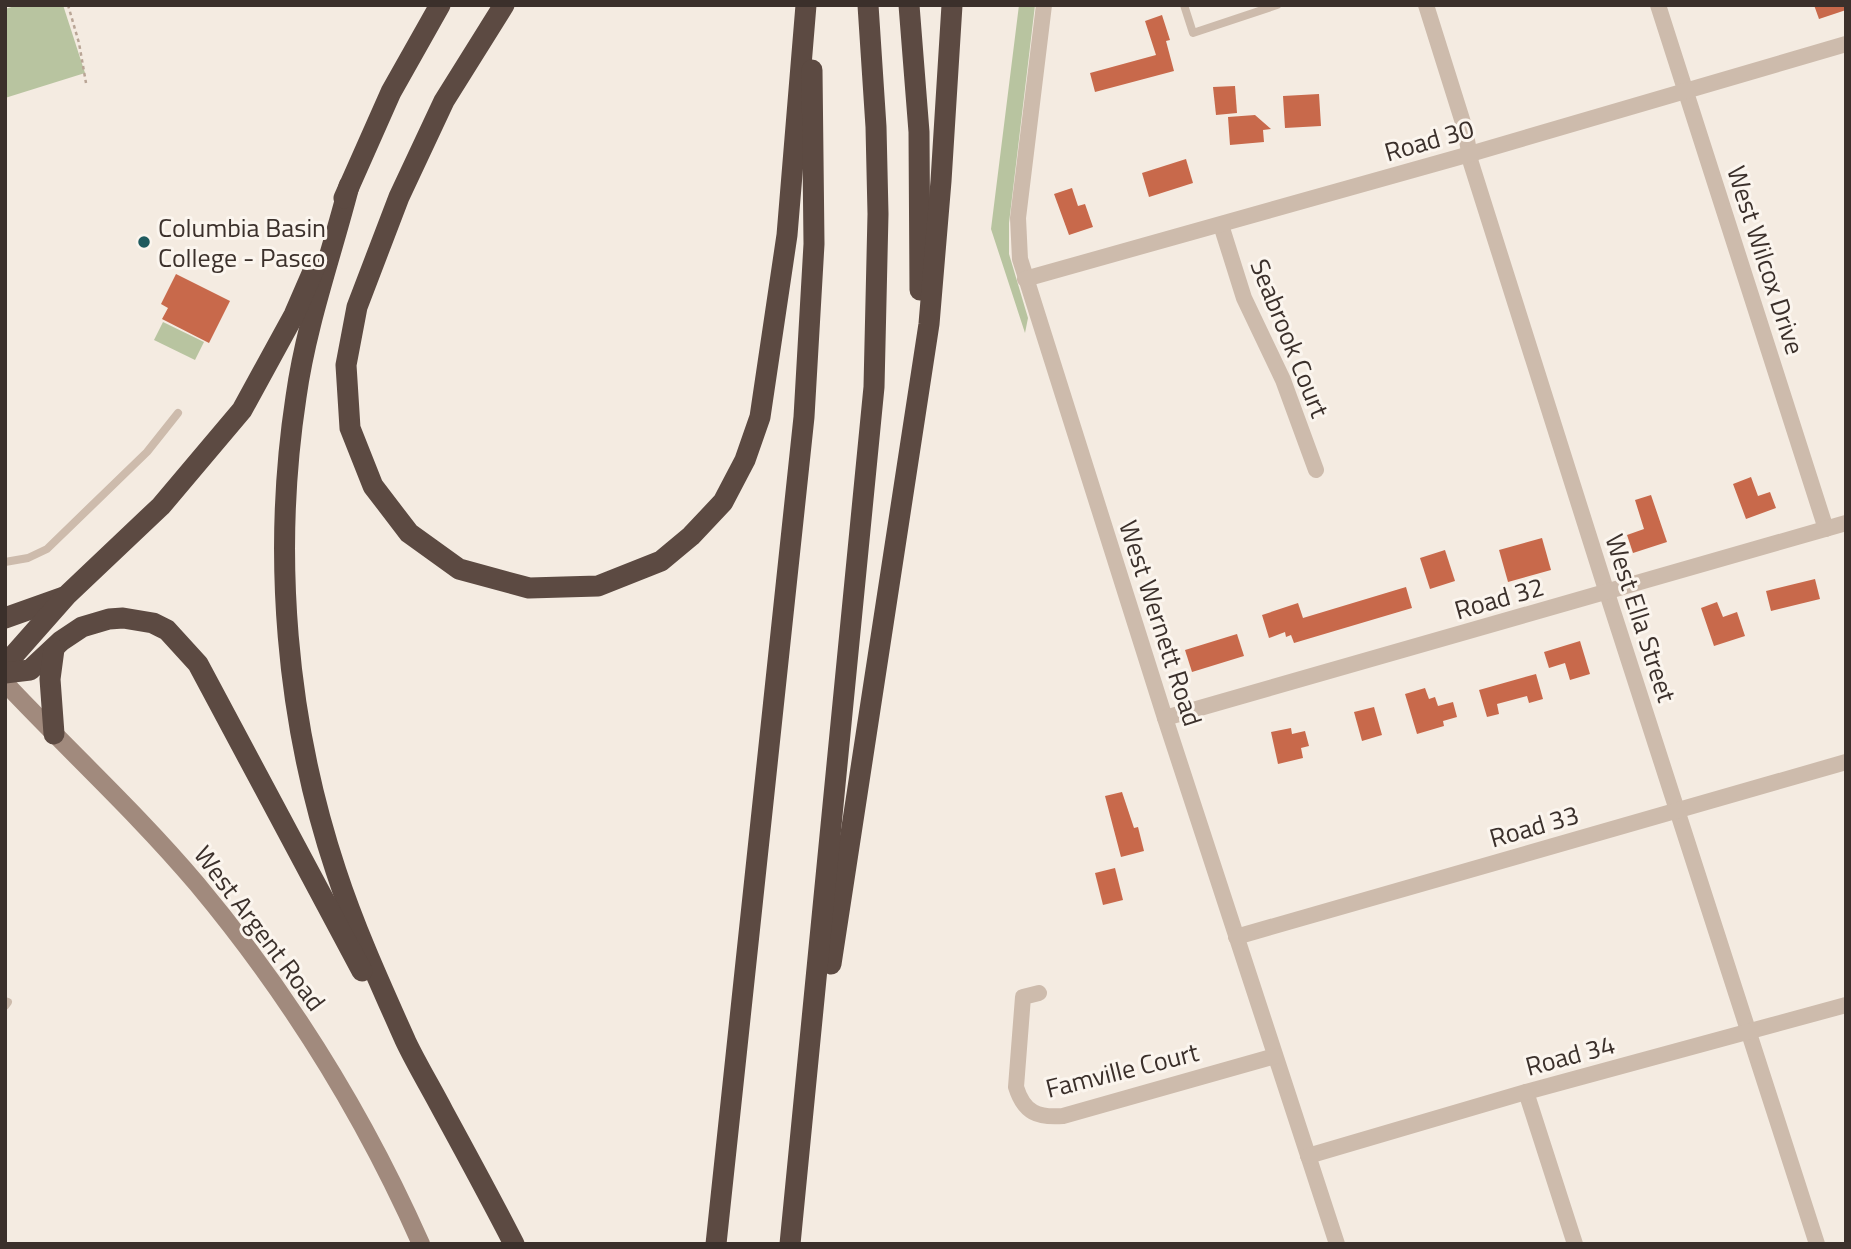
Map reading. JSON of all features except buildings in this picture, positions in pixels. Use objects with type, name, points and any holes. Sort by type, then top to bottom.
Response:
[{"type":"highway","points":[[5,665],[66,597],[161,506],[242,410],[294,316],[391,92],[440,5]]},
{"type":"highway","points":[[504,5],[444,102],[399,197],[357,307],[346,366],[350,428],[373,486],[409,533],[459,569],[529,588],[598,586],[661,561],[691,536],[723,502],[745,460],[760,417],[787,235],[807,5]]},
{"type":"highway","points":[[716,1244],[804,416],[814,244],[814,158],[807,5]]},
{"type":"highway","points":[[790,1244],[874,387],[878,214],[876,127],[868,5]]},
{"type":"highway","points":[[909,5],[919,132],[920,386]]},
{"type":"highway","points":[[794,1199],[929,324],[952,5]]},
{"type":"highway","points":[[349,186],[312,318],[296,397],[286,501],[290,663],[307,767],[336,871],[354,920],[408,1045],[514,1244]]},
{"type":"highway","points":[[5,618],[66,597]]},
{"type":"highway","points":[[5,673],[30,670],[61,641],[82,627],[109,619],[123,618],[153,623],[167,630],[179,641],[198,663],[394,1029],[408,1045]]},
{"type":"highway","points":[[54,649],[50,679],[54,734]]},
{"type":"main road","name":"West Argent Road","points":[[5,683],[196,883],[272,980],[354,1108],[421,1244]]},
{"type":"street","name":"West Wernett Road","points":[[1044,5],[1018,218],[1020,259],[1165,718],[1338,1244]]},
{"type":"street","name":"West Ella Street","points":[[1426,5],[1606,593],[1817,1244]]},
{"type":"street","name":"West Wilcox Drive","points":[[1658,5],[1826,529]]},
{"type":"street","name":"Road 30","points":[[1025,279],[1470,154],[1846,44]]},
{"type":"street","name":"Seabrook Court","points":[[1220,225],[1239,286],[1283,380],[1316,470]]},
{"type":"street","name":"Road 32","points":[[1165,718],[1846,523]]},
{"type":"street","name":"Road 33","points":[[1236,937],[1846,762]]},
{"type":"street","name":"Famville Court","points":[[1039,993],[1023,997],[1016,1087],[1020,1099],[1029,1110],[1044,1118],[1063,1116],[1275,1056]]},
{"type":"street","name":"Road 34","points":[[1308,1156],[1526,1092],[1846,1005]]},
{"type":"street","points":[[1526,1092],[1575,1244]]},
{"type":"lane","points":[[1184,5],[1193,33],[1277,5]]},
{"type":"lane","points":[[5,562],[28,558],[55,541],[147,452],[178,413]]},
{"type":"path","points":[[68,5],[79,43],[86,83]]},
{"type":"green space","points":[[18,5],[63,5],[85,73],[5,98],[5,9]]},
{"type":"green space","points":[[1019,5],[1035,5],[1009,223],[1009,254],[1028,318],[1025,333],[991,229]]},
{"type":"green space","points":[[163,322],[204,342],[195,360],[154,340]]},
{"type":"place","name":"Columbia Basin College - Pasco","points":[[144,242]]}]
